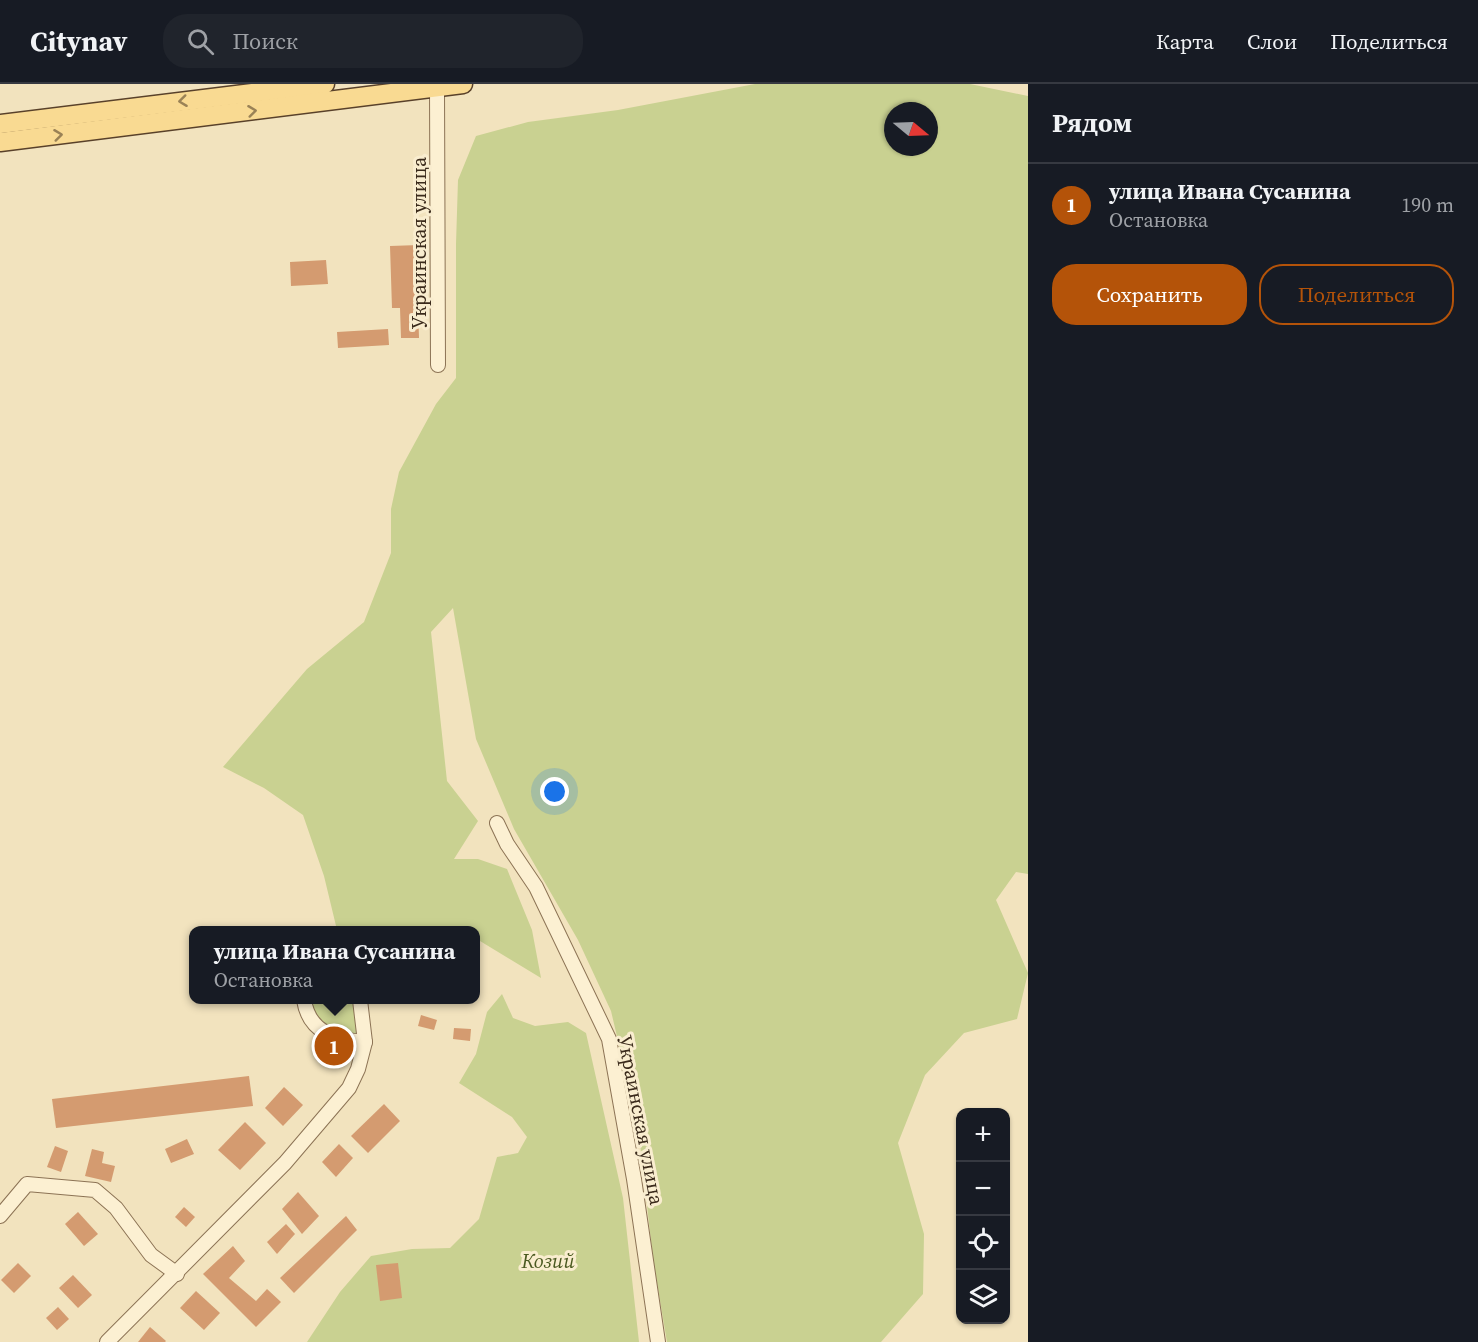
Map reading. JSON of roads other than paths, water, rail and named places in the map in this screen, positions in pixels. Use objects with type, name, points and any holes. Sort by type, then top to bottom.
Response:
[{"type":"main road","points":[[0,124],[325,84]]},
{"type":"main road","points":[[0,142],[463,84]]},
{"type":"street","name":"Украинская улица","points":[[437,88],[438,365]]},
{"type":"street","name":"Украинская улица","points":[[497,823],[507,844],[536,887],[609,1039],[634,1179],[658,1342]]},
{"type":"street","points":[[306,1004],[310,1018],[327,1035],[339,1040],[365,1042]]},
{"type":"street","points":[[107,1342],[285,1163],[349,1088],[358,1069],[365,1042],[361,1004]]},
{"type":"street","points":[[0,1216],[27,1184],[95,1190],[116,1208],[151,1255],[177,1274]]},
{"type":"place","name":"улица Ивана Сусанина","points":[[334,1046]]},
{"type":"park label","name":"Козий","points":[[548,1261]]}]
